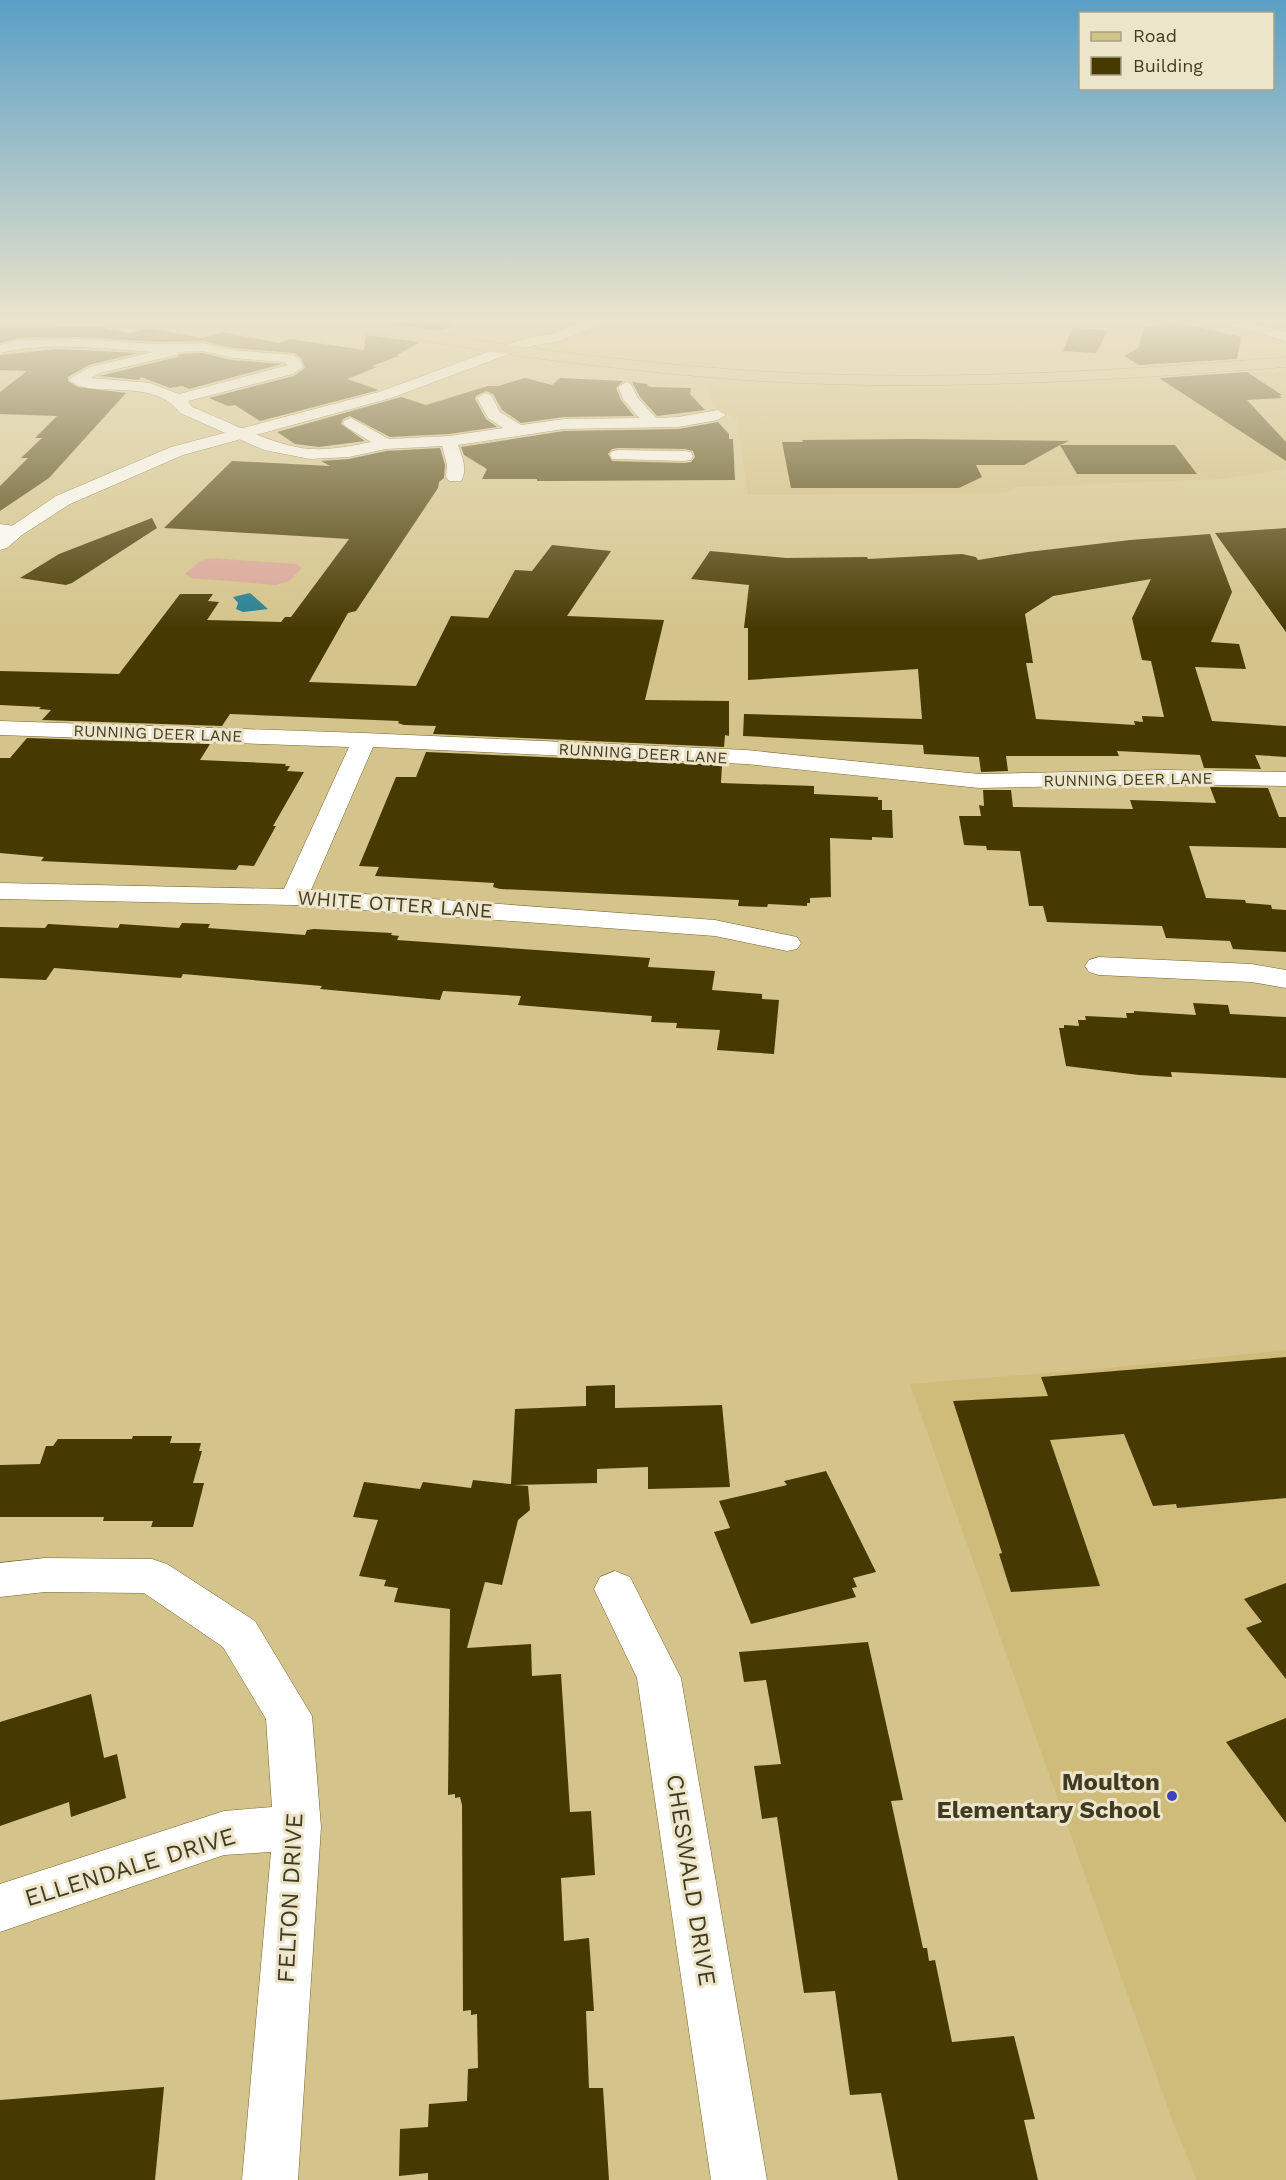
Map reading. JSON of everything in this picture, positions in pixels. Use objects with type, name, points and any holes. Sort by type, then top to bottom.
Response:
[{"type":"main road","points":[[0,544],[8,530],[80,492],[177,451],[270,425]]},
{"type":"street","points":[[222,425],[270,446],[310,454],[348,452],[386,444],[449,441],[558,425]]},
{"type":"street","points":[[354,425],[386,444]]},
{"type":"street","points":[[509,425],[517,430]]},
{"type":"street","points":[[610,476],[618,455],[612,425]]},
{"type":"street","points":[[449,441],[456,465],[456,477]]},
{"type":"street","points":[[296,471],[310,454]]},
{"type":"street","points":[[618,455],[685,456]]},
{"type":"street","name":"RUNNING DEER LANE","points":[[0,728],[364,740],[746,757],[979,781],[1163,777],[1286,779]]},
{"type":"street","points":[[294,897],[364,740]]},
{"type":"street","name":"WHITE OTTER LANE","points":[[0,891],[294,897],[715,928],[787,943]]},
{"type":"street","points":[[1099,966],[1251,973],[1286,979]]},
{"type":"street","name":"FELTON DRIVE","points":[[0,1580],[45,1575],[152,1576],[239,1634],[289,1716],[297,1827],[270,2180]]},
{"type":"street","name":"CHESWALD DRIVE","points":[[615,1589],[659,1678],[739,2180]]},
{"type":"street","name":"ELLENDALE DRIVE","points":[[0,1908],[224,1833],[297,1827]]},
{"type":"shaded area","points":[[738,425],[1286,425],[1286,469],[1223,479],[1015,487],[1006,493],[748,495]]},
{"type":"shaded area","points":[[211,558],[296,564],[302,568],[289,581],[276,585],[191,578],[185,574],[200,561]]},
{"type":"shaded area","name":"Moulton Elementary School","points":[[1286,1350],[1286,2180],[1197,2180],[1174,2125],[910,1384],[1097,1369]]},
{"type":"water","points":[[250,593],[268,609],[243,612],[236,609],[238,603],[233,597]]},
{"type":"building","points":[[48,425],[97,425],[49,478],[0,511],[0,486],[28,458],[21,458],[42,438],[35,438]]},
{"type":"building","points":[[303,425],[342,425],[365,441],[319,447],[295,444],[277,432]]},
{"type":"building","points":[[367,425],[494,425],[497,427],[449,434],[390,437]]},
{"type":"building","points":[[702,425],[721,425],[729,434],[729,439],[733,439],[735,480],[482,479],[487,469],[464,455],[461,447],[564,431],[678,429]],"holes":[[[618,448],[693,451],[695,457],[691,462],[685,463],[612,461],[608,454],[612,449]]]},
{"type":"building","points":[[1231,425],[1270,425],[1286,442],[1286,461]]},
{"type":"building","points":[[913,439],[1069,441],[1024,465],[976,465],[982,477],[959,488],[791,488],[782,442]]},
{"type":"building","points":[[1060,445],[1175,445],[1197,474],[1077,474]]},
{"type":"building","points":[[440,448],[445,465],[444,478],[439,482],[438,488],[356,611],[348,613],[309,682],[416,686],[451,616],[488,618],[515,570],[532,571],[552,545],[611,551],[567,616],[664,620],[645,700],[729,701],[729,736],[725,735],[724,747],[433,734],[436,726],[404,725],[398,723],[399,721],[230,714],[222,726],[42,720],[51,710],[39,709],[41,707],[0,705],[0,671],[119,674],[180,594],[213,594],[208,601],[219,602],[207,620],[281,622],[285,617],[291,617],[349,539],[164,528],[232,461],[330,466],[321,461],[349,459],[386,451]]},
{"type":"building","points":[[152,518],[157,528],[72,583],[66,585],[20,578],[59,554]]},
{"type":"building","points":[[1286,528],[1286,632],[1215,533]]},
{"type":"building","points":[[1210,534],[1232,592],[1211,642],[1239,644],[1246,669],[1195,667],[1212,721],[1286,726],[1286,757],[1255,755],[1261,769],[1204,768],[1200,755],[1117,751],[1119,756],[1006,756],[1008,771],[981,772],[979,757],[924,754],[923,745],[743,736],[744,714],[922,719],[918,669],[748,680],[748,628],[744,628],[749,585],[691,579],[710,551],[786,558],[867,557],[868,559],[962,554],[976,557],[978,560],[1130,540]],"holes":[[[1151,579],[1132,618],[1142,660],[1151,661],[1164,717],[1142,716],[1143,722],[1134,721],[1135,725],[1036,719],[1026,663],[1033,663],[1025,614],[1053,596]]]},
{"type":"building","points":[[27,738],[210,744],[200,760],[286,764],[285,766],[290,766],[287,771],[304,772],[273,826],[276,826],[254,866],[239,865],[236,870],[41,861],[44,857],[0,853],[0,758],[10,758]]},
{"type":"building","points":[[426,752],[722,765],[721,783],[814,786],[814,794],[878,797],[878,800],[882,800],[882,810],[892,810],[893,838],[872,837],[872,840],[830,838],[831,897],[810,898],[807,906],[768,904],[767,907],[738,906],[739,900],[500,889],[493,887],[494,883],[375,876],[379,867],[359,866],[396,777],[416,777]]},
{"type":"building","points":[[1210,787],[1268,788],[1279,817],[1286,817],[1286,848],[1189,846],[1206,898],[1245,900],[1246,903],[1271,905],[1272,909],[1286,910],[1286,952],[1233,949],[1230,941],[1166,938],[1162,926],[1047,922],[1043,906],[1029,906],[1020,851],[987,850],[986,846],[964,845],[959,816],[981,816],[979,805],[984,806],[983,790],[1011,790],[1013,807],[1133,809],[1130,800],[1216,803]]},
{"type":"building","points":[[182,923],[210,924],[208,928],[305,935],[307,930],[314,929],[392,933],[391,935],[399,936],[397,940],[650,958],[648,967],[715,971],[712,990],[762,994],[762,999],[779,1000],[774,1054],[717,1050],[720,1030],[676,1028],[677,1023],[651,1022],[652,1016],[518,1005],[521,996],[443,991],[440,1000],[320,989],[322,986],[183,974],[181,978],[54,968],[46,980],[0,978],[0,927],[45,928],[48,924],[118,928],[120,924],[179,928]]},
{"type":"building","points":[[1193,1003],[1228,1005],[1230,1014],[1286,1017],[1286,1078],[1171,1072],[1172,1077],[1066,1066],[1059,1028],[1064,1028],[1064,1025],[1079,1026],[1078,1020],[1086,1020],[1085,1016],[1127,1018],[1126,1013],[1134,1013],[1134,1011],[1196,1015]]},
{"type":"building","points":[[1286,1357],[1286,1498],[1177,1508],[1176,1504],[1153,1506],[1124,1434],[1050,1440],[1100,1586],[1011,1592],[999,1554],[1002,1553],[953,1401],[1048,1396],[1041,1377]]},
{"type":"building","points":[[615,1385],[615,1408],[722,1405],[730,1487],[648,1489],[648,1467],[597,1469],[597,1483],[513,1485],[528,1486],[530,1510],[518,1520],[502,1585],[485,1582],[467,1648],[531,1644],[532,1676],[561,1674],[570,1812],[591,1811],[595,1875],[561,1878],[564,1941],[589,1938],[594,2011],[586,2011],[589,2088],[603,2088],[609,2180],[428,2180],[428,2173],[399,2176],[400,2129],[428,2127],[429,2104],[467,2101],[468,2069],[478,2068],[477,2014],[471,2015],[471,2010],[463,2011],[462,1805],[460,1797],[455,1798],[455,1794],[448,1795],[450,1609],[394,1602],[398,1588],[384,1586],[386,1580],[359,1576],[378,1520],[353,1517],[364,1482],[420,1489],[423,1482],[471,1488],[473,1480],[511,1484],[515,1409],[586,1406],[586,1386]]},
{"type":"building","points":[[133,1436],[172,1436],[170,1443],[201,1443],[199,1451],[202,1451],[193,1483],[204,1483],[193,1527],[151,1527],[153,1521],[103,1521],[104,1517],[0,1517],[0,1465],[40,1464],[46,1446],[53,1446],[58,1439],[132,1439]]},
{"type":"building","points":[[826,1471],[876,1572],[853,1578],[857,1587],[852,1588],[856,1597],[751,1624],[714,1532],[730,1528],[719,1501],[787,1485],[784,1481]]},
{"type":"building","points":[[1286,1583],[1286,1679],[1246,1628],[1262,1622],[1244,1599]]},
{"type":"building","points":[[868,1642],[903,1800],[891,1801],[923,1948],[927,1948],[929,1961],[935,1960],[952,2042],[1014,2036],[1035,2119],[1024,2120],[1038,2180],[898,2180],[881,2093],[850,2095],[835,1991],[804,1993],[777,1817],[762,1819],[754,1766],[781,1764],[766,1680],[744,1682],[739,1652]]},
{"type":"building","points":[[91,1694],[104,1758],[117,1754],[126,1798],[71,1817],[69,1802],[0,1826],[0,1722]]},
{"type":"building","points":[[1286,1718],[1286,1823],[1226,1742]]},
{"type":"building","points":[[164,2087],[155,2180],[0,2180],[0,2100]]},
{"type":"place","name":"Moulton Elementary School","points":[[1172,1796]]}]
